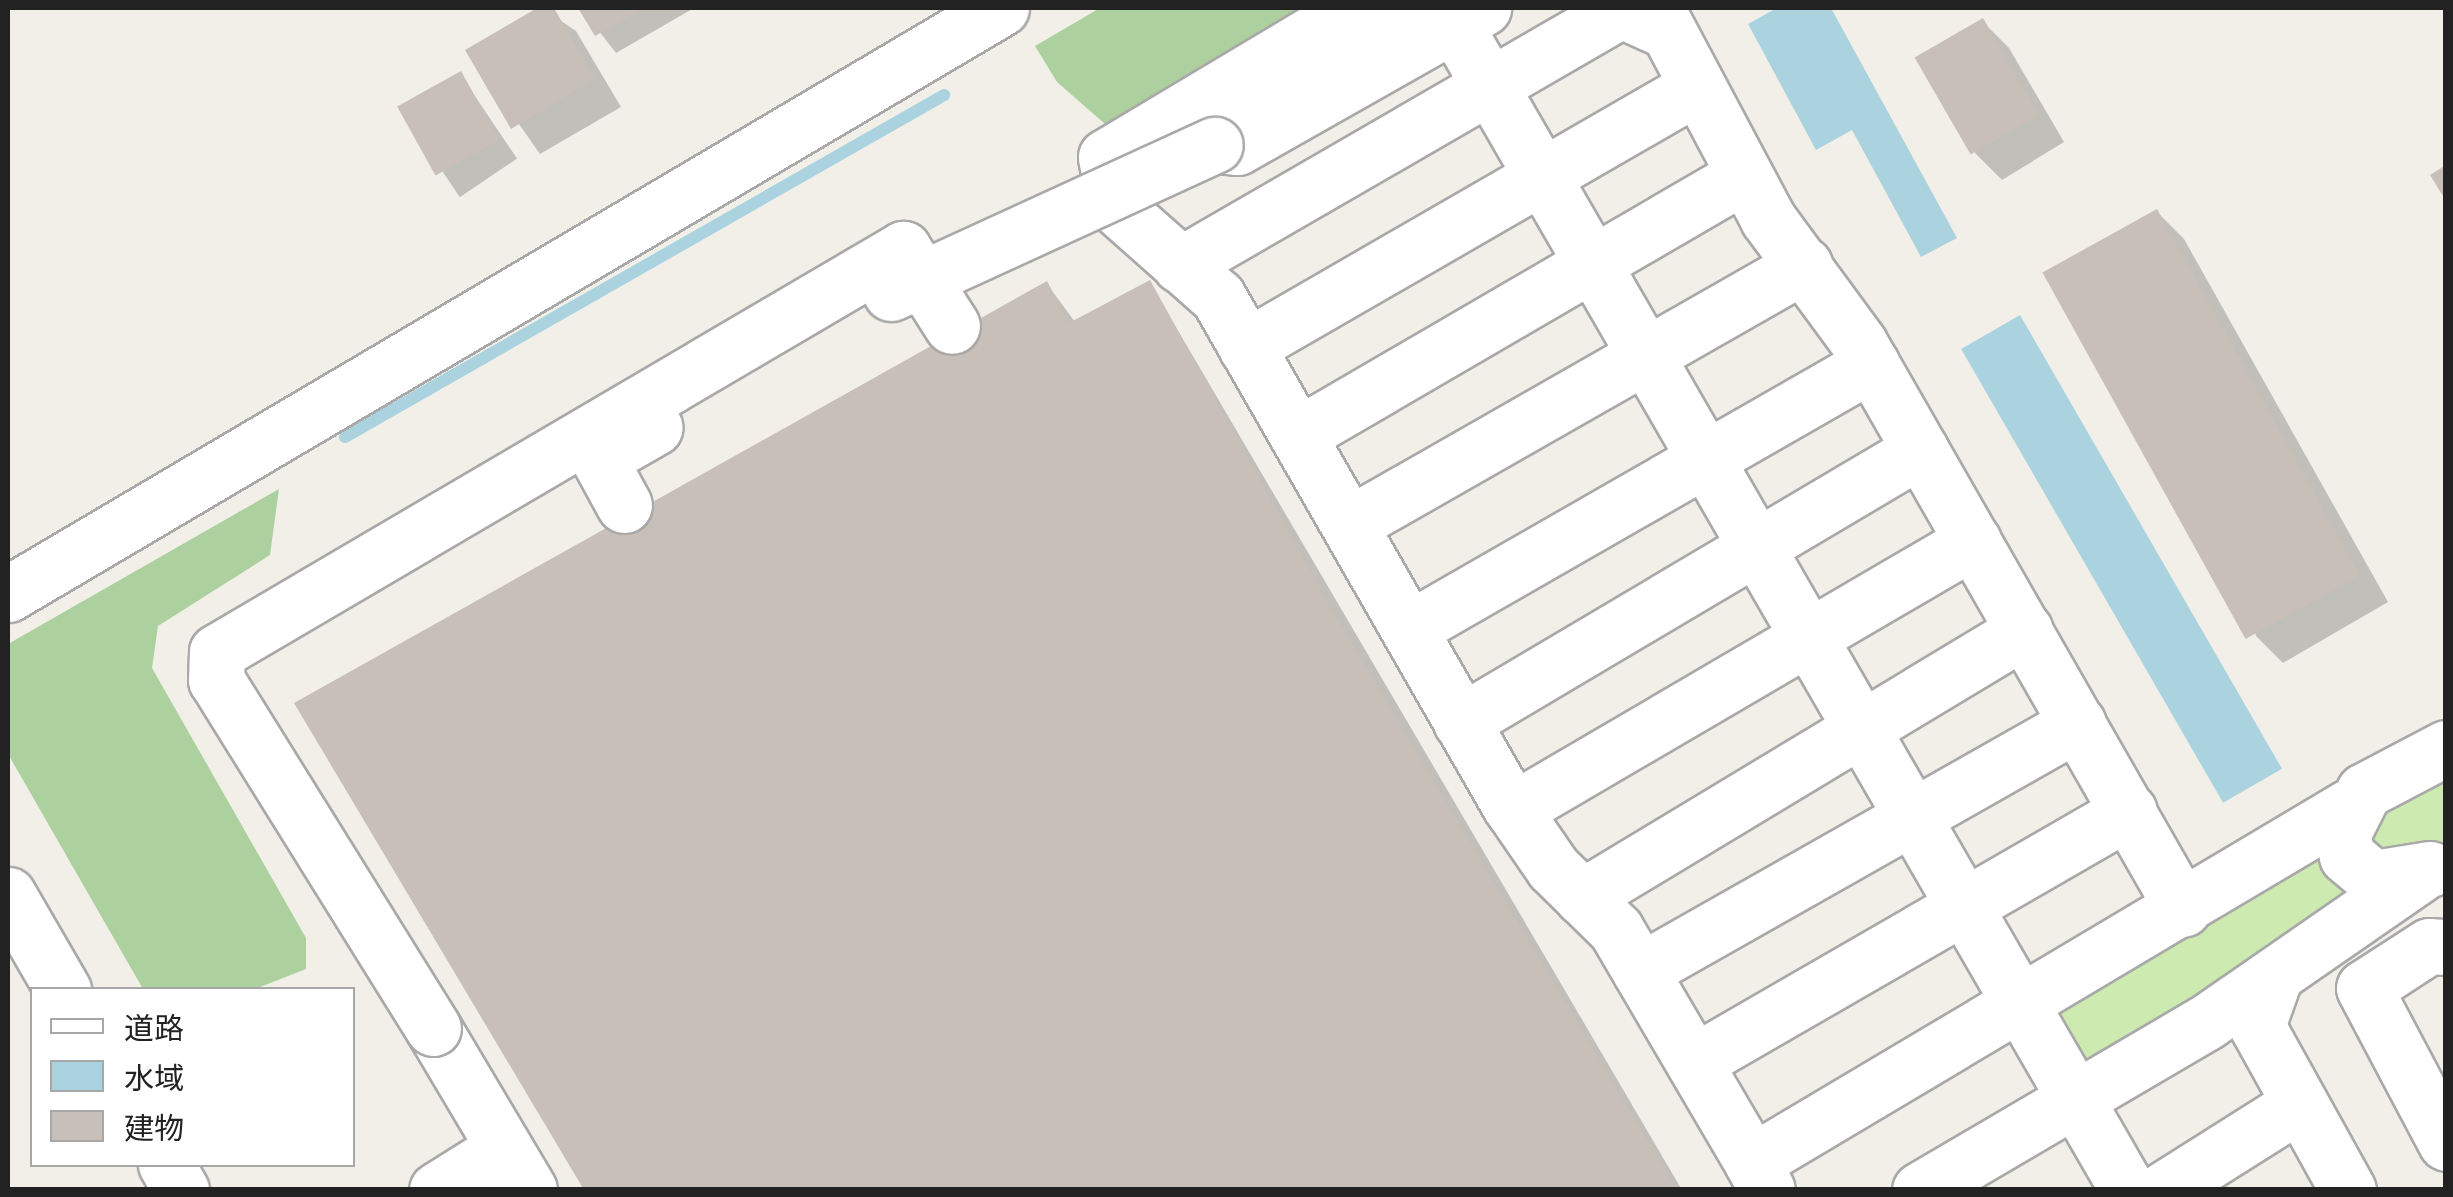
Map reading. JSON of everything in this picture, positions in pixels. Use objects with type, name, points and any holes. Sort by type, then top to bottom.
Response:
[{"type":"street","points":[[1356,8],[1106,157],[1115,206],[1218,298],[1513,810],[1640,971],[1760,1176],[2022,1004],[2446,748]]},
{"type":"street","points":[[8,594],[989,10]]},
{"type":"street","points":[[1168,255],[1489,86],[1621,10],[1658,17],[1693,89],[1743,176],[1871,364],[2182,909]]},
{"type":"street","points":[[624,505],[599,459],[894,292],[1215,144],[1237,147],[1454,13],[1489,86],[1640,354],[1862,723],[2128,1190]]},
{"type":"street","points":[[1246,347],[1538,174],[1693,89]]},
{"type":"street","points":[[1298,435],[1743,176]]},
{"type":"street","points":[[437,1190],[516,1169],[216,680],[217,652],[903,249],[952,326]]},
{"type":"street","points":[[1350,524],[1640,354],[1804,265]]},
{"type":"street","points":[[1408,630],[1871,364]]},
{"type":"street","points":[[1461,722],[1920,450]]},
{"type":"street","points":[[1513,810],[1973,541]]},
{"type":"street","points":[[1582,897],[1862,723],[2025,630]]},
{"type":"street","points":[[1640,971],[2078,723]]},
{"type":"street","points":[[2349,807],[2342,836],[2357,868],[2373,878],[2433,867]]},
{"type":"street","points":[[1694,1062],[2129,811]]},
{"type":"street","points":[[1920,1190],[2076,1099],[2245,1009],[2433,867]]},
{"type":"street","points":[[8,894],[61,987]]},
{"type":"street","points":[[2446,947],[2429,946],[2364,988],[2446,1143]]},
{"type":"street","points":[[2245,1009],[2348,1190]]},
{"type":"street","points":[[2163,1190],[2226,1174],[2299,1104]]},
{"type":"street","points":[[168,1167],[181,1190]]},
{"type":"green space","points":[[1100,8],[1314,8],[1113,131],[1057,82],[1035,46]]},
{"type":"green space","points":[[279,489],[270,555],[158,626],[152,668],[306,938],[306,969],[260,987],[142,987],[8,754],[8,644]]},
{"type":"green space","points":[[2445,762],[2445,845],[2407,870],[2368,862],[2365,810]]},
{"type":"green space","points":[[2318,833],[2366,903],[2089,1069],[2053,1019],[2057,1004]]},
{"type":"water","points":[[1777,8],[1831,8],[1957,238],[1921,257],[1852,130],[1816,150],[1748,24]]},
{"type":"water","points":[[2020,315],[2282,769],[2223,803],[1961,349]]},
{"type":"building","points":[[537,8],[554,8],[595,79],[511,129],[465,50]]},
{"type":"building","points":[[578,8],[645,8],[595,36]]},
{"type":"building","points":[[1983,18],[2039,115],[1971,154],[1915,58]]},
{"type":"building","points":[[461,71],[499,140],[435,175],[397,106]]},
{"type":"building","points":[[2446,165],[2446,201],[2430,175]]},
{"type":"building","points":[[2157,209],[2360,575],[2246,639],[2042,273]]},
{"type":"building","points":[[1150,280],[1333,612],[1677,1190],[584,1190],[294,703],[1047,281],[1069,323]]},
{"type":"waterway","points":[[345,437],[944,95]]}]
